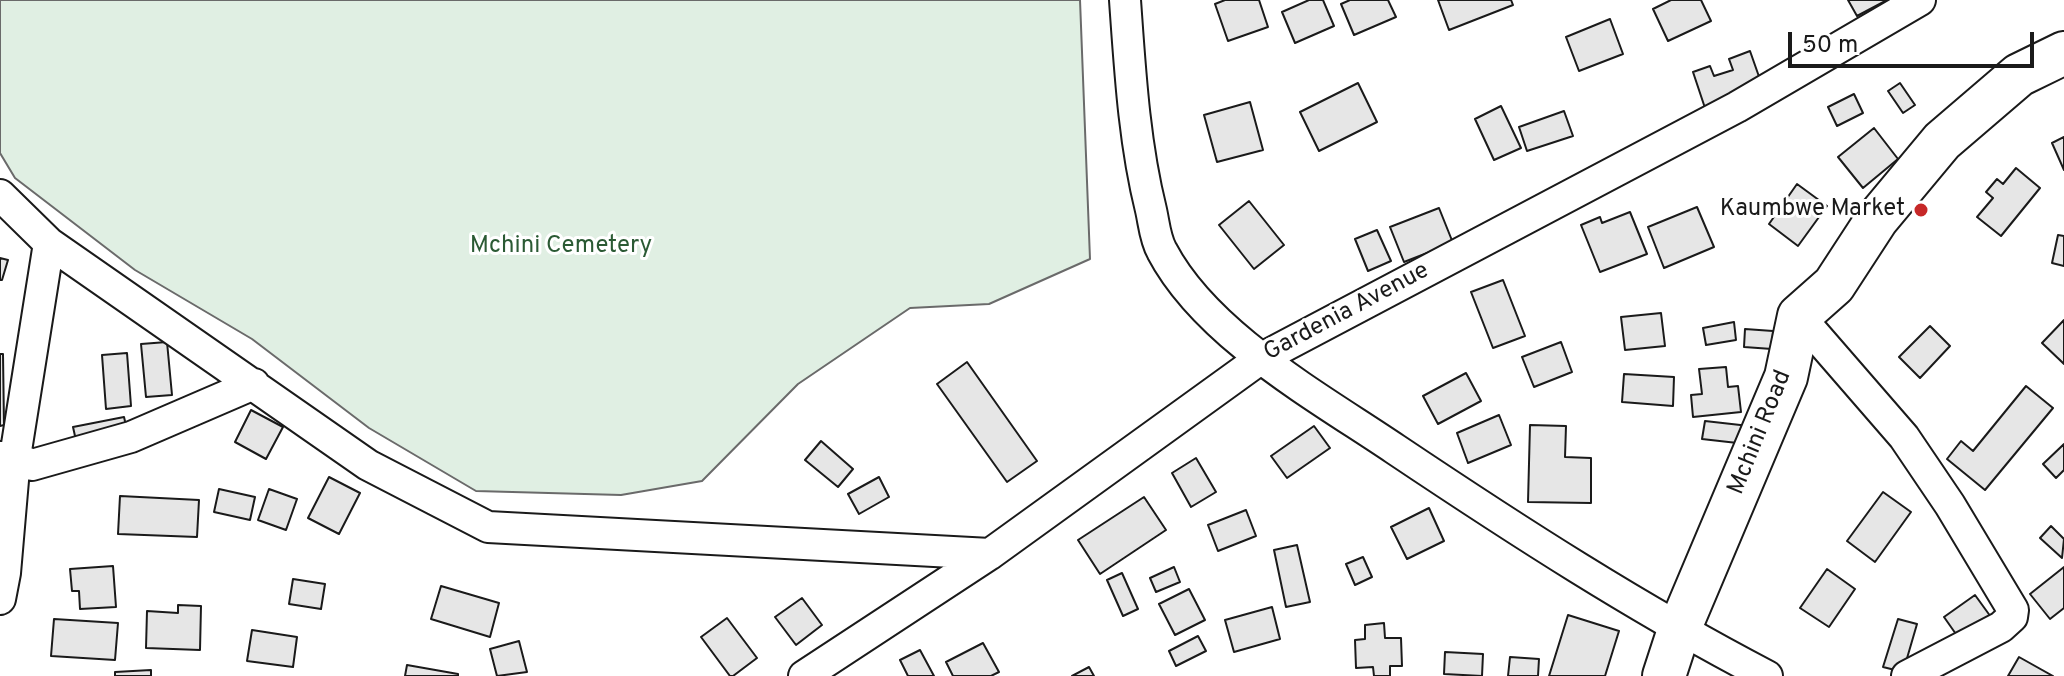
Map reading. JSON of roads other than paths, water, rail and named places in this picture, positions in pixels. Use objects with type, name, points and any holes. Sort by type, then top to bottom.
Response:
[{"type":"street","points":[[1125,0],[1146,192],[1160,249],[1188,291],[1260,359],[1475,502],[1679,630],[1767,676]]},
{"type":"street","name":"Gardenia Avenue","points":[[804,676],[990,554],[1260,359],[1737,107],[1920,0]]},
{"type":"street","points":[[1907,676],[2001,627],[2012,617],[2013,610],[1950,505],[1904,437],[1799,316],[1834,285],[1877,219],[1942,141],[2019,75],[2064,53]]},
{"type":"street","points":[[0,195],[49,243],[368,465],[488,527],[990,554]]},
{"type":"street","points":[[0,599],[5,573],[8,457],[49,243]]},
{"type":"street","name":"Mchini Road","points":[[1664,676],[1679,630],[1786,377],[1799,316]]},
{"type":"street","points":[[8,457],[32,465],[131,437],[254,384]]},
{"type":"place","name":"Kaumbwe Market","points":[[1921,210]]},
{"type":"park label","name":"Mchini Cemetery","points":[[561,247]]}]
